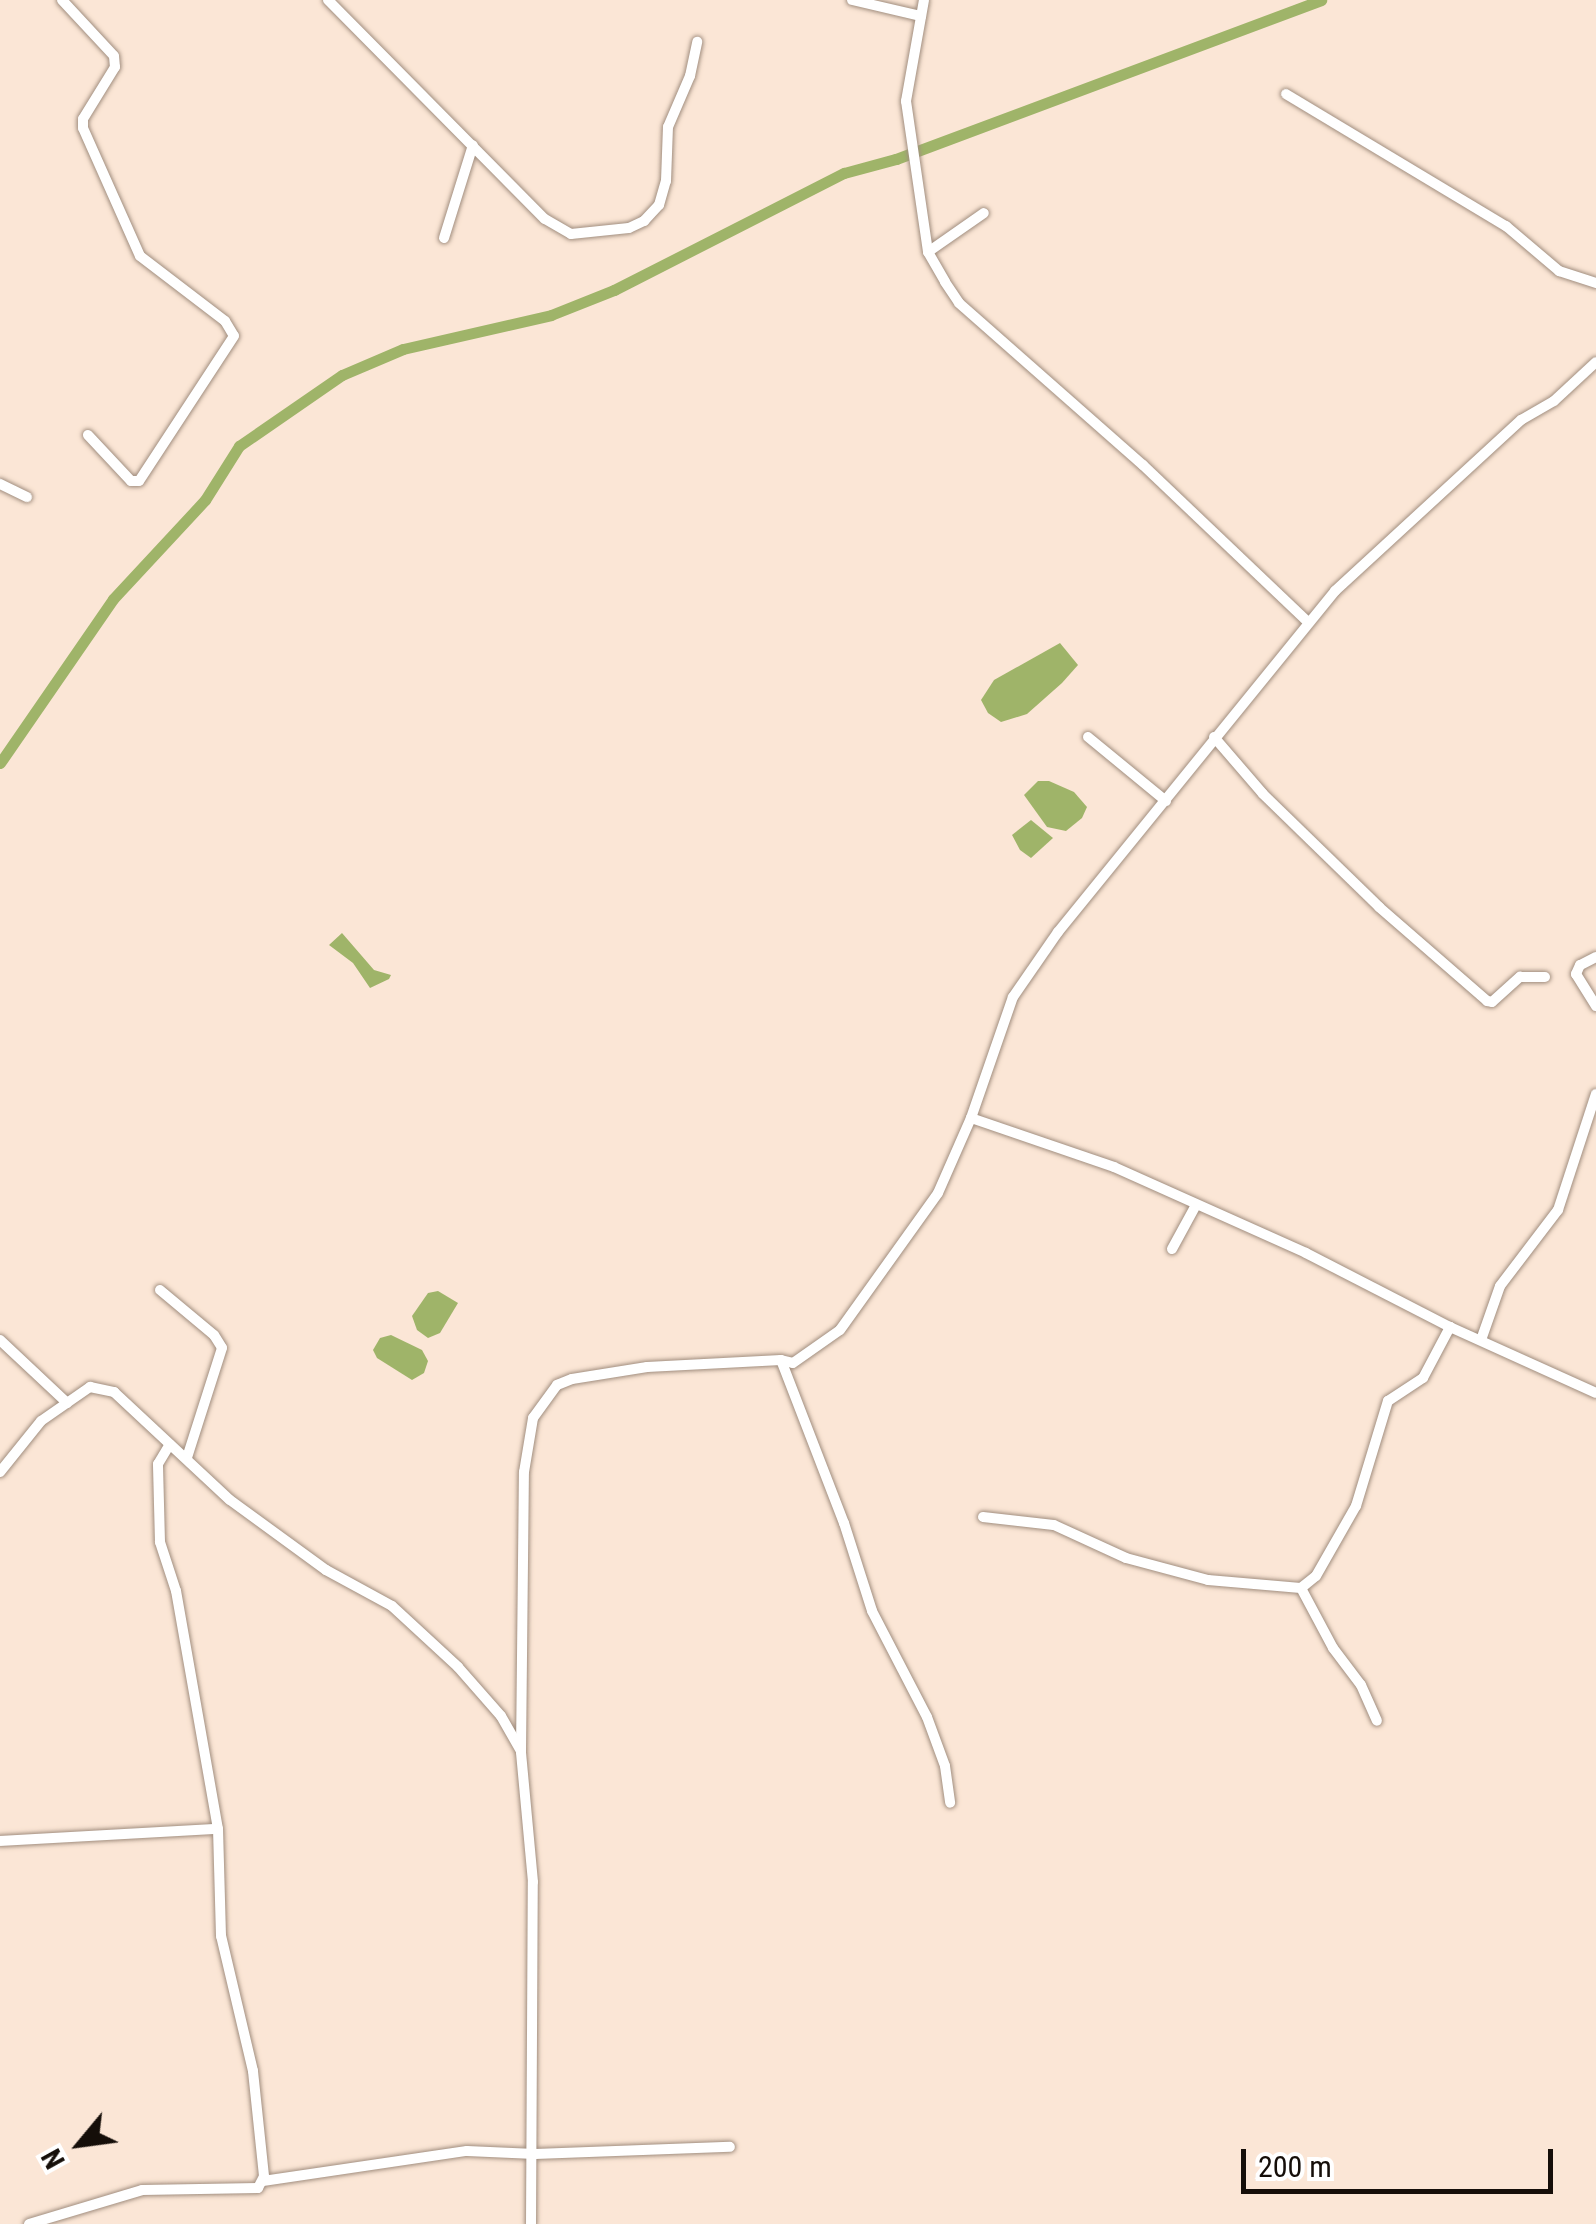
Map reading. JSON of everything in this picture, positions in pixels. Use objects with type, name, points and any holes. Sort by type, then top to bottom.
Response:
[{"type":"street","points":[[62,0],[114,56],[116,66],[83,119],[83,128],[140,256],[224,321],[234,336],[139,481],[131,481],[88,435]]},
{"type":"street","points":[[328,0],[558,228],[588,234],[644,221],[659,205],[666,182],[668,128],[690,76],[696,42]]},
{"type":"street","points":[[852,0],[921,16]]},
{"type":"street","points":[[924,0],[906,101],[928,252],[959,303],[1143,465],[1308,622]]},
{"type":"street","points":[[1286,94],[1506,226],[1559,271],[1596,284]]},
{"type":"street","points":[[444,238],[473,145]]},
{"type":"street","points":[[928,252],[984,213]]},
{"type":"street","points":[[531,2224],[535,2154],[533,1882],[521,1752],[524,1472],[533,1418],[548,1396],[572,1379],[647,1367],[782,1360],[793,1364],[840,1330],[938,1193],[971,1118],[1013,997],[1058,932],[1335,591],[1521,420],[1554,401],[1596,362]]},
{"type":"street","points":[[0,484],[27,497]]},
{"type":"street","points":[[1088,737],[1166,801]]},
{"type":"street","points":[[1214,737],[1263,794],[1378,907],[1487,1002],[1492,1002],[1520,976],[1544,978]]},
{"type":"street","points":[[1596,956],[1580,965],[1576,974],[1596,1006]]},
{"type":"street","points":[[1481,1340],[1500,1286],[1558,1210],[1596,1094]]},
{"type":"street","points":[[971,1118],[1114,1167],[1306,1253],[1450,1326],[1596,1393]]},
{"type":"street","points":[[1172,1248],[1196,1205]]},
{"type":"street","points":[[160,1290],[214,1335],[222,1348],[187,1458]]},
{"type":"street","points":[[983,1516],[1054,1526],[1126,1558],[1208,1580],[1301,1588],[1316,1576],[1356,1506],[1388,1401],[1422,1378],[1450,1326]]},
{"type":"street","points":[[0,1340],[67,1403]]},
{"type":"street","points":[[782,1360],[844,1523],[872,1611],[927,1717],[944,1766],[950,1803]]},
{"type":"street","points":[[0,1472],[41,1421],[90,1386],[114,1392],[230,1500],[326,1570],[392,1606],[480,1692],[501,1716],[521,1752]]},
{"type":"street","points":[[30,2224],[142,2190],[258,2188],[263,2181],[253,2071],[221,1936],[218,1829],[176,1590],[160,1542],[158,1464],[170,1444]]},
{"type":"street","points":[[1301,1588],[1333,1648],[1360,1685],[1377,1721]]},
{"type":"street","points":[[0,1842],[218,1829]]},
{"type":"street","points":[[263,2181],[467,2151],[535,2154],[730,2147]]},
{"type":"shaded area","points":[[1060,643],[1078,665],[1062,683],[1027,714],[1001,722],[988,713],[981,700],[994,680]]},
{"type":"shaded area","points":[[1038,781],[1049,781],[1074,792],[1087,807],[1082,818],[1066,831],[1047,827],[1024,795]]},
{"type":"shaded area","points":[[1031,820],[1053,838],[1031,858],[1020,850],[1012,835]]},
{"type":"shaded area","points":[[342,933],[374,970],[391,975],[389,979],[370,988],[353,963],[329,945]]},
{"type":"shaded area","points":[[438,1291],[458,1303],[440,1333],[428,1338],[417,1330],[412,1316],[428,1293]]},
{"type":"shaded area","points":[[391,1335],[422,1350],[428,1361],[424,1373],[412,1380],[377,1358],[373,1350],[380,1338]]},
{"type":"waterway","points":[[0,763],[113,599],[205,500],[239,446],[342,375],[403,349],[551,315],[614,290],[844,173],[896,159],[1321,0]]}]
